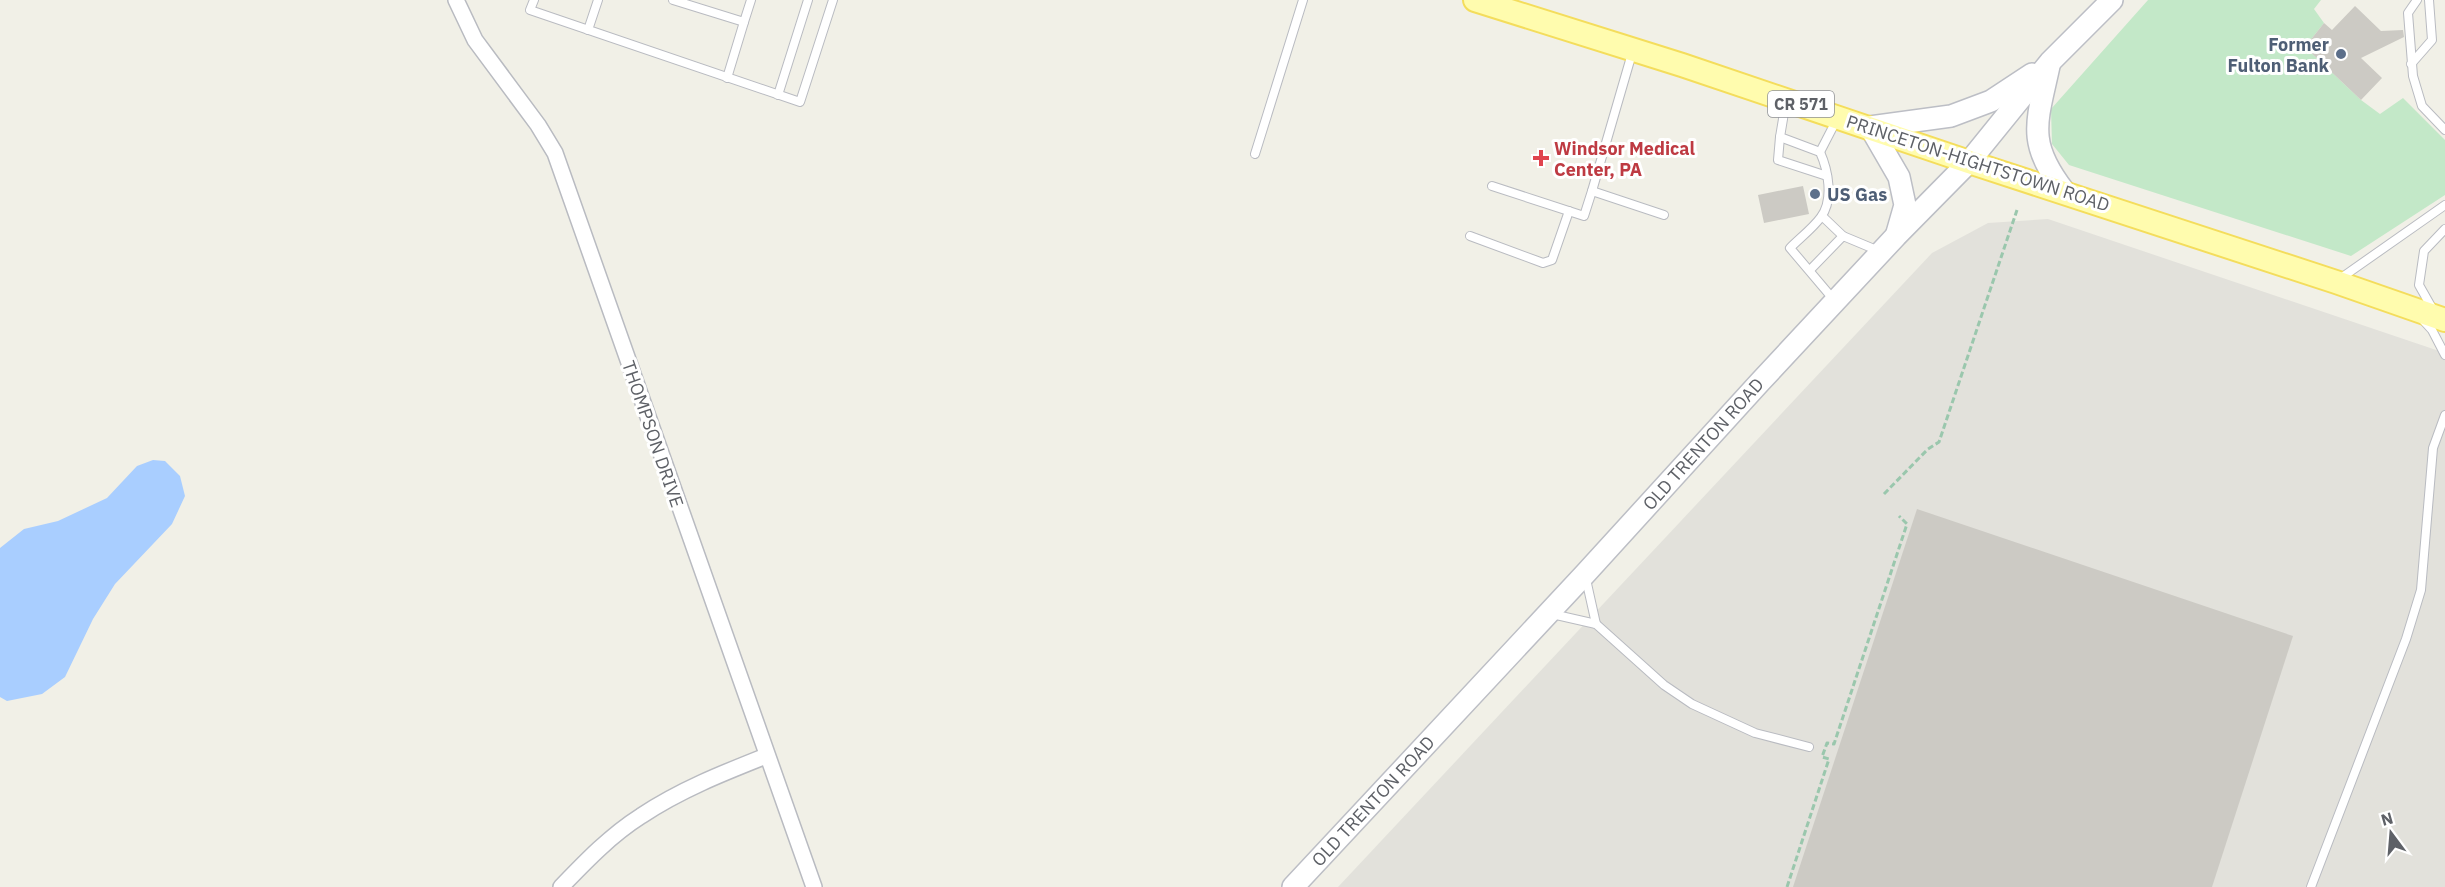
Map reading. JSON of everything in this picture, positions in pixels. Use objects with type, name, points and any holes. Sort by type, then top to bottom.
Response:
[{"type":"main road","name":"PRINCETON-HIGHTSTOWN ROAD","points":[[1475,0],[1786,99],[2443,319]]},
{"type":"main road","name":"OLD TRENTON ROAD","points":[[1293,887],[1881,252],[1969,162],[2050,62],[2109,1]]},
{"type":"main road","points":[[1896,236],[1905,205],[1899,177],[1870,127],[1951,116],[1992,102],[2050,62]]},
{"type":"main road","points":[[2050,62],[2036,127],[2048,170],[2064,191]]},
{"type":"street","name":"THOMPSON DRIVE","points":[[456,0],[475,40],[538,125],[555,153],[814,887]]},
{"type":"street","points":[[561,887],[594,853],[640,817],[691,787],[766,756]]},
{"type":"lane","points":[[534,0],[530,10],[800,102],[833,0]]},
{"type":"lane","points":[[588,30],[598,0]]},
{"type":"lane","points":[[673,0],[744,22]]},
{"type":"lane","points":[[727,78],[751,0]]},
{"type":"lane","points":[[778,95],[808,0]]},
{"type":"lane","points":[[1255,154],[1303,0]]},
{"type":"lane","points":[[2417,0],[2408,12],[2410,64],[2422,106],[2445,130]]},
{"type":"lane","points":[[2410,64],[2432,40],[2429,0]]},
{"type":"lane","points":[[1492,186],[1584,216],[1633,49]]},
{"type":"lane","points":[[1786,99],[1778,160],[1827,176]]},
{"type":"lane","points":[[1820,152],[1839,117]]},
{"type":"lane","points":[[1780,136],[1820,152],[1826,164],[1828,201],[1821,216],[1790,248],[1835,302]]},
{"type":"lane","points":[[1592,191],[1664,214]]},
{"type":"lane","points":[[2336,282],[2445,205]]},
{"type":"lane","points":[[1470,236],[1543,263],[1552,260],[1569,211]]},
{"type":"lane","points":[[1821,216],[1843,236],[1881,252]]},
{"type":"lane","points":[[2443,319],[2426,300],[2418,285],[2424,251],[2445,229]]},
{"type":"lane","points":[[1810,270],[1843,236]]},
{"type":"lane","points":[[2414,309],[2432,330],[2445,354]]},
{"type":"lane","points":[[2311,887],[2406,639],[2421,590],[2433,448],[2445,415]]},
{"type":"lane","points":[[1585,574],[1596,624]]},
{"type":"lane","points":[[1548,613],[1596,624],[1664,686],[1692,704],[1755,733],[1809,747]]},
{"type":"path","points":[[1884,494],[1928,449],[1939,442],[2017,210]]},
{"type":"path","points":[[1787,887],[1829,759],[1822,756],[1827,743],[1834,744],[1907,524],[1899,516]]},
{"type":"shaded area","points":[[2048,219],[2445,353],[2445,887],[1338,887],[1932,253],[1988,223]]},
{"type":"green space","points":[[2148,0],[2321,0],[2314,9],[2324,23],[2305,47],[2361,100],[2380,114],[2403,98],[2445,140],[2445,195],[2351,256],[2069,165],[2052,144],[2051,109]]},
{"type":"water","points":[[153,460],[165,461],[180,476],[185,496],[172,524],[115,584],[93,619],[65,677],[42,694],[7,701],[0,697],[0,548],[24,529],[58,521],[107,498],[137,466]]},
{"type":"building","name":"Former Fulton Bank","points":[[2355,6],[2381,31],[2403,30],[2404,37],[2361,58],[2382,78],[2361,100],[2305,47],[2324,23],[2332,30]]},
{"type":"building","points":[[1803,186],[1809,214],[1764,223],[1758,195]]},
{"type":"building","points":[[1917,509],[2293,636],[2212,887],[1793,887]]},
{"type":"place","name":"Former Fulton Bank","points":[[2341,54]]},
{"type":"place","name":"Windsor Medical Center, PA","points":[[1541,158]]},
{"type":"place","name":"US Gas","points":[[1815,194]]}]
